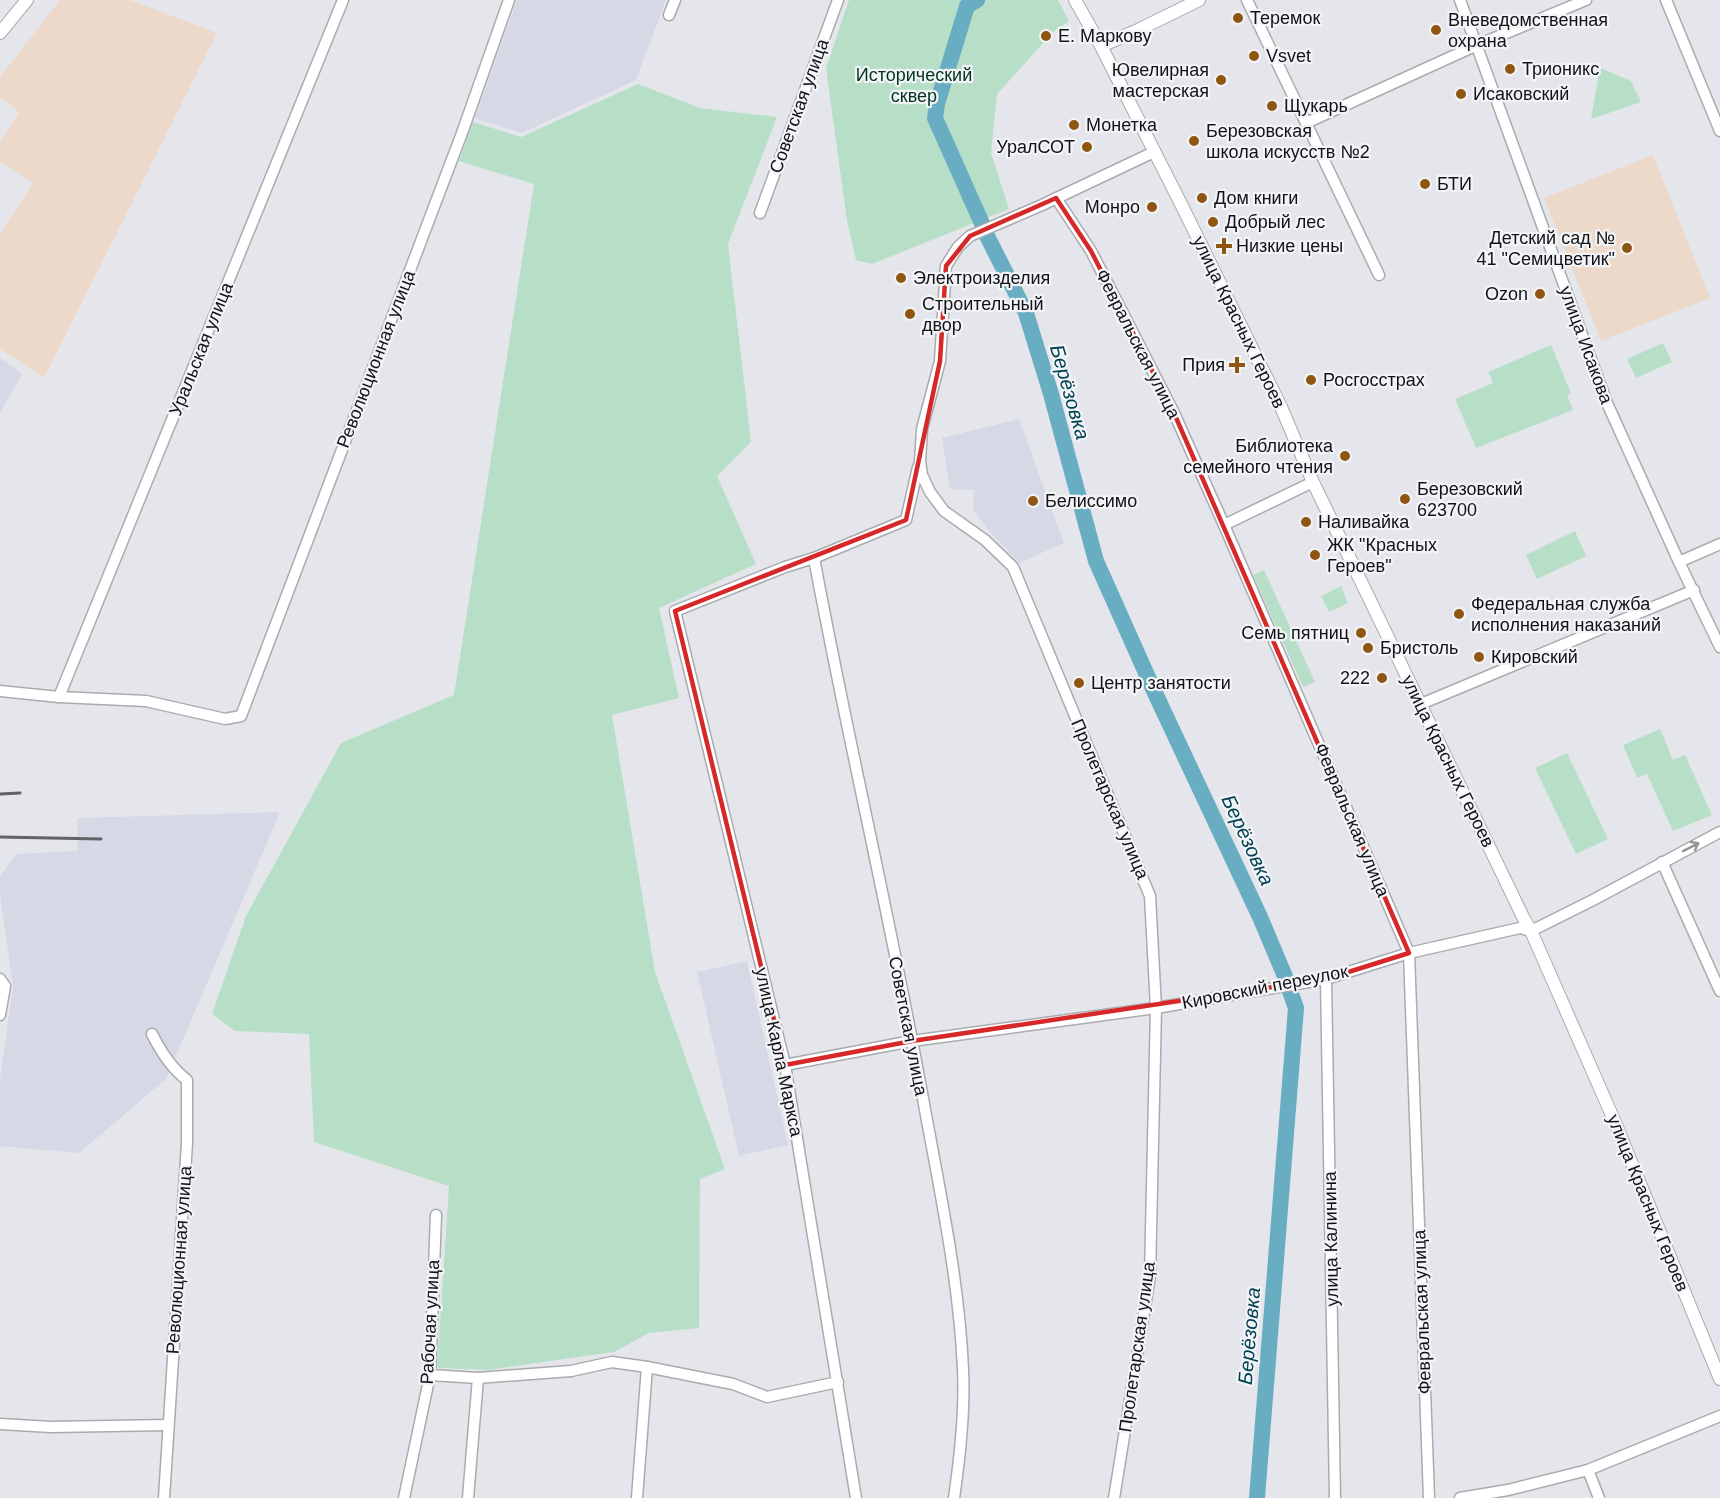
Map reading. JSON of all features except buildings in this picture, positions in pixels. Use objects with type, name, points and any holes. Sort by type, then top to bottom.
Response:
[{"type":"main road","points":[[0,33],[27,0]]},
{"type":"main road","name":"улица Красных Героев","points":[[1075,0],[1101,46],[1281,407],[1313,482],[1531,931],[1614,1120],[1720,1379]]},
{"type":"main road","points":[[1101,46],[1199,0]]},
{"type":"street","name":"Уральская улица","points":[[59,697],[343,0]]},
{"type":"street","name":"Революционная улица","points":[[59,697],[146,701],[225,719],[241,716],[462,133],[509,0]]},
{"type":"street","points":[[669,15],[675,0]]},
{"type":"street","name":"Советская улица","points":[[760,213],[838,0]]},
{"type":"street","points":[[1247,0],[1379,275]]},
{"type":"street","name":"улица Исакова","points":[[1460,0],[1607,403],[1720,647]]},
{"type":"street","points":[[1306,123],[1475,46],[1586,0]]},
{"type":"street","points":[[1666,0],[1720,131]]},
{"type":"street","name":"Пролетарская улица","points":[[1114,1498],[1150,1276],[1156,1008],[1150,896],[1013,567],[985,540],[944,511],[930,492],[922,475],[920,461],[922,429],[940,361],[946,266],[958,247],[970,236],[1154,152]]},
{"type":"street","name":"Февральская улица","points":[[1056,198],[1091,251],[1174,413],[1409,953],[1429,1498]]},
{"type":"street","points":[[814,558],[906,520],[920,461]]},
{"type":"street","points":[[1224,525],[1313,482]]},
{"type":"street","points":[[1679,562],[1720,544]]},
{"type":"street","name":"Советская улица","points":[[814,558],[837,682],[912,1041],[955,1276],[963,1371],[960,1455],[954,1498]]},
{"type":"street","name":"улица Карла Маркса","points":[[814,558],[785,567],[675,611],[786,1065],[856,1498]]},
{"type":"street","points":[[1421,704],[1694,591]]},
{"type":"street","points":[[0,691],[59,697]]},
{"type":"street","name":"Кировский переулок","points":[[786,1065],[912,1041],[1156,1008],[1326,979],[1409,953],[1520,928],[1531,931],[1720,832]]},
{"type":"street","points":[[1662,862],[1720,990]]},
{"type":"street","points":[[0,979],[5,986],[0,1015]]},
{"type":"street","name":"улица Калинина","points":[[1326,979],[1335,1498]]},
{"type":"street","name":"Революционная улица","points":[[152,1034],[162,1054],[178,1074],[187,1080],[187,1143],[164,1498]]},
{"type":"street","name":"Рабочая улица","points":[[404,1498],[430,1375],[436,1215]]},
{"type":"street","points":[[430,1375],[478,1378],[571,1371],[612,1362],[733,1384],[767,1397],[838,1382]]},
{"type":"street","points":[[637,1498],[647,1367]]},
{"type":"street","points":[[468,1498],[478,1378]]},
{"type":"street","points":[[1460,1498],[1508,1494],[1588,1470],[1720,1416]]},
{"type":"street","points":[[0,1424],[51,1427],[168,1425]]},
{"type":"street","points":[[1588,1470],[1599,1498]]},
{"type":"highlighted area","points":[[1056,198],[1091,251],[1174,413],[1409,953],[1326,979],[912,1041],[785,1065],[675,611],[906,520],[940,361],[946,266],[970,236]]},
{"type":"shaded area","points":[[60,0],[130,0],[217,33],[44,378],[0,349],[0,234],[33,183],[0,161],[0,142],[19,112],[0,97],[0,77]]},
{"type":"shaded area","points":[[517,0],[666,0],[636,80],[522,133],[475,118]]},
{"type":"shaded area","name":"Детский сад № 41 \"Семицветик\"","points":[[1653,155],[1710,298],[1601,341],[1544,198]]},
{"type":"shaded area","points":[[0,358],[22,374],[0,413]]},
{"type":"shaded area","points":[[1019,419],[1064,543],[1019,563],[973,510],[974,490],[950,489],[942,438]]},
{"type":"shaded area","points":[[280,812],[166,1079],[79,1153],[0,1146],[0,1079],[13,987],[0,894],[0,876],[16,854],[77,851],[78,818]]},
{"type":"shaded area","points":[[747,961],[788,1145],[739,1156],[697,972]]},
{"type":"green space","name":"Исторический сквер","points":[[849,0],[1058,0],[1069,21],[1054,31],[997,94],[991,153],[1009,209],[872,264],[856,260],[847,221],[826,68]]},
{"type":"green space","points":[[1600,68],[1631,81],[1641,102],[1591,119]]},
{"type":"green space","points":[[638,84],[700,108],[777,117],[728,244],[751,442],[717,476],[756,564],[659,608],[679,698],[612,715],[655,972],[725,1169],[700,1179],[699,1328],[649,1333],[614,1352],[487,1370],[437,1368],[449,1186],[314,1142],[309,1034],[235,1031],[212,1014],[246,916],[341,743],[454,695],[534,184],[459,161],[473,122],[521,137]]},
{"type":"green space","points":[[1663,343],[1672,362],[1636,378],[1627,359]]},
{"type":"green space","points":[[1551,345],[1571,393],[1567,396],[1573,410],[1476,448],[1455,399],[1493,383],[1488,372]]},
{"type":"green space","points":[[1575,531],[1586,556],[1537,579],[1526,555]]},
{"type":"green space","points":[[1264,570],[1315,682],[1303,687],[1253,575]]},
{"type":"green space","points":[[1341,586],[1348,603],[1329,612],[1321,596]]},
{"type":"green space","points":[[1660,729],[1673,760],[1685,755],[1712,815],[1673,831],[1647,774],[1637,778],[1623,745]]},
{"type":"green space","points":[[1567,753],[1608,839],[1576,854],[1535,768]]},
{"type":"waterway","name":"Берёзовка","points":[[977,0],[967,6],[937,104],[935,118],[984,228]]},
{"type":"waterway","name":"Берёзовка","points":[[985,232],[1026,313],[1051,394],[1096,561],[1260,917],[1296,1008],[1257,1498]]},
{"type":"railway","points":[[0,794],[20,793]]},
{"type":"railway","points":[[0,837],[101,839]]},
{"type":"place","name":"Теремок","points":[[1238,18]]},
{"type":"place","name":"Вневедомственная охрана","points":[[1436,30]]},
{"type":"place","name":"Е. Маркову","points":[[1046,36]]},
{"type":"place","name":"Vsvet","points":[[1254,56]]},
{"type":"place","name":"Трионикс","points":[[1510,69]]},
{"type":"place","name":"Ювелирная мастерская","points":[[1221,80]]},
{"type":"place","name":"Исаковский","points":[[1461,94]]},
{"type":"place","name":"Щукарь","points":[[1272,106]]},
{"type":"place","name":"Монетка","points":[[1074,125]]},
{"type":"place","name":"Березовская школа искусств №2","points":[[1194,141]]},
{"type":"place","name":"УралСОТ","points":[[1087,147]]},
{"type":"place","name":"БТИ","points":[[1425,184]]},
{"type":"place","name":"Дом книги","points":[[1202,198]]},
{"type":"place","name":"Монро","points":[[1152,207]]},
{"type":"place","name":"Добрый лес","points":[[1213,222]]},
{"type":"place","name":"Низкие цены","points":[[1224,246]]},
{"type":"place","name":"Детский сад № 41 \"Семицветик\"","points":[[1627,248]]},
{"type":"place","name":"Электроизделия","points":[[901,278]]},
{"type":"place","name":"Ozon","points":[[1540,294]]},
{"type":"place","name":"Строительный двор","points":[[910,314]]},
{"type":"place","name":"Прия","points":[[1237,365]]},
{"type":"place","name":"Росгосстрах","points":[[1311,380]]},
{"type":"place","name":"Библиотека семейного чтения","points":[[1345,456]]},
{"type":"place","name":"Березовский 623700","points":[[1405,499]]},
{"type":"place","name":"Белиссимо","points":[[1033,501]]},
{"type":"place","name":"Наливайка","points":[[1306,522]]},
{"type":"place","name":"ЖК \"Красных Героев\"","points":[[1315,555]]},
{"type":"place","name":"Федеральная служба исполнения наказаний","points":[[1459,614]]},
{"type":"place","name":"Семь пятниц","points":[[1361,633]]},
{"type":"place","name":"Бристоль","points":[[1368,648]]},
{"type":"place","name":"Кировский","points":[[1479,657]]},
{"type":"place","name":"222","points":[[1382,678]]},
{"type":"place","name":"Центр занятости","points":[[1079,683]]}]
